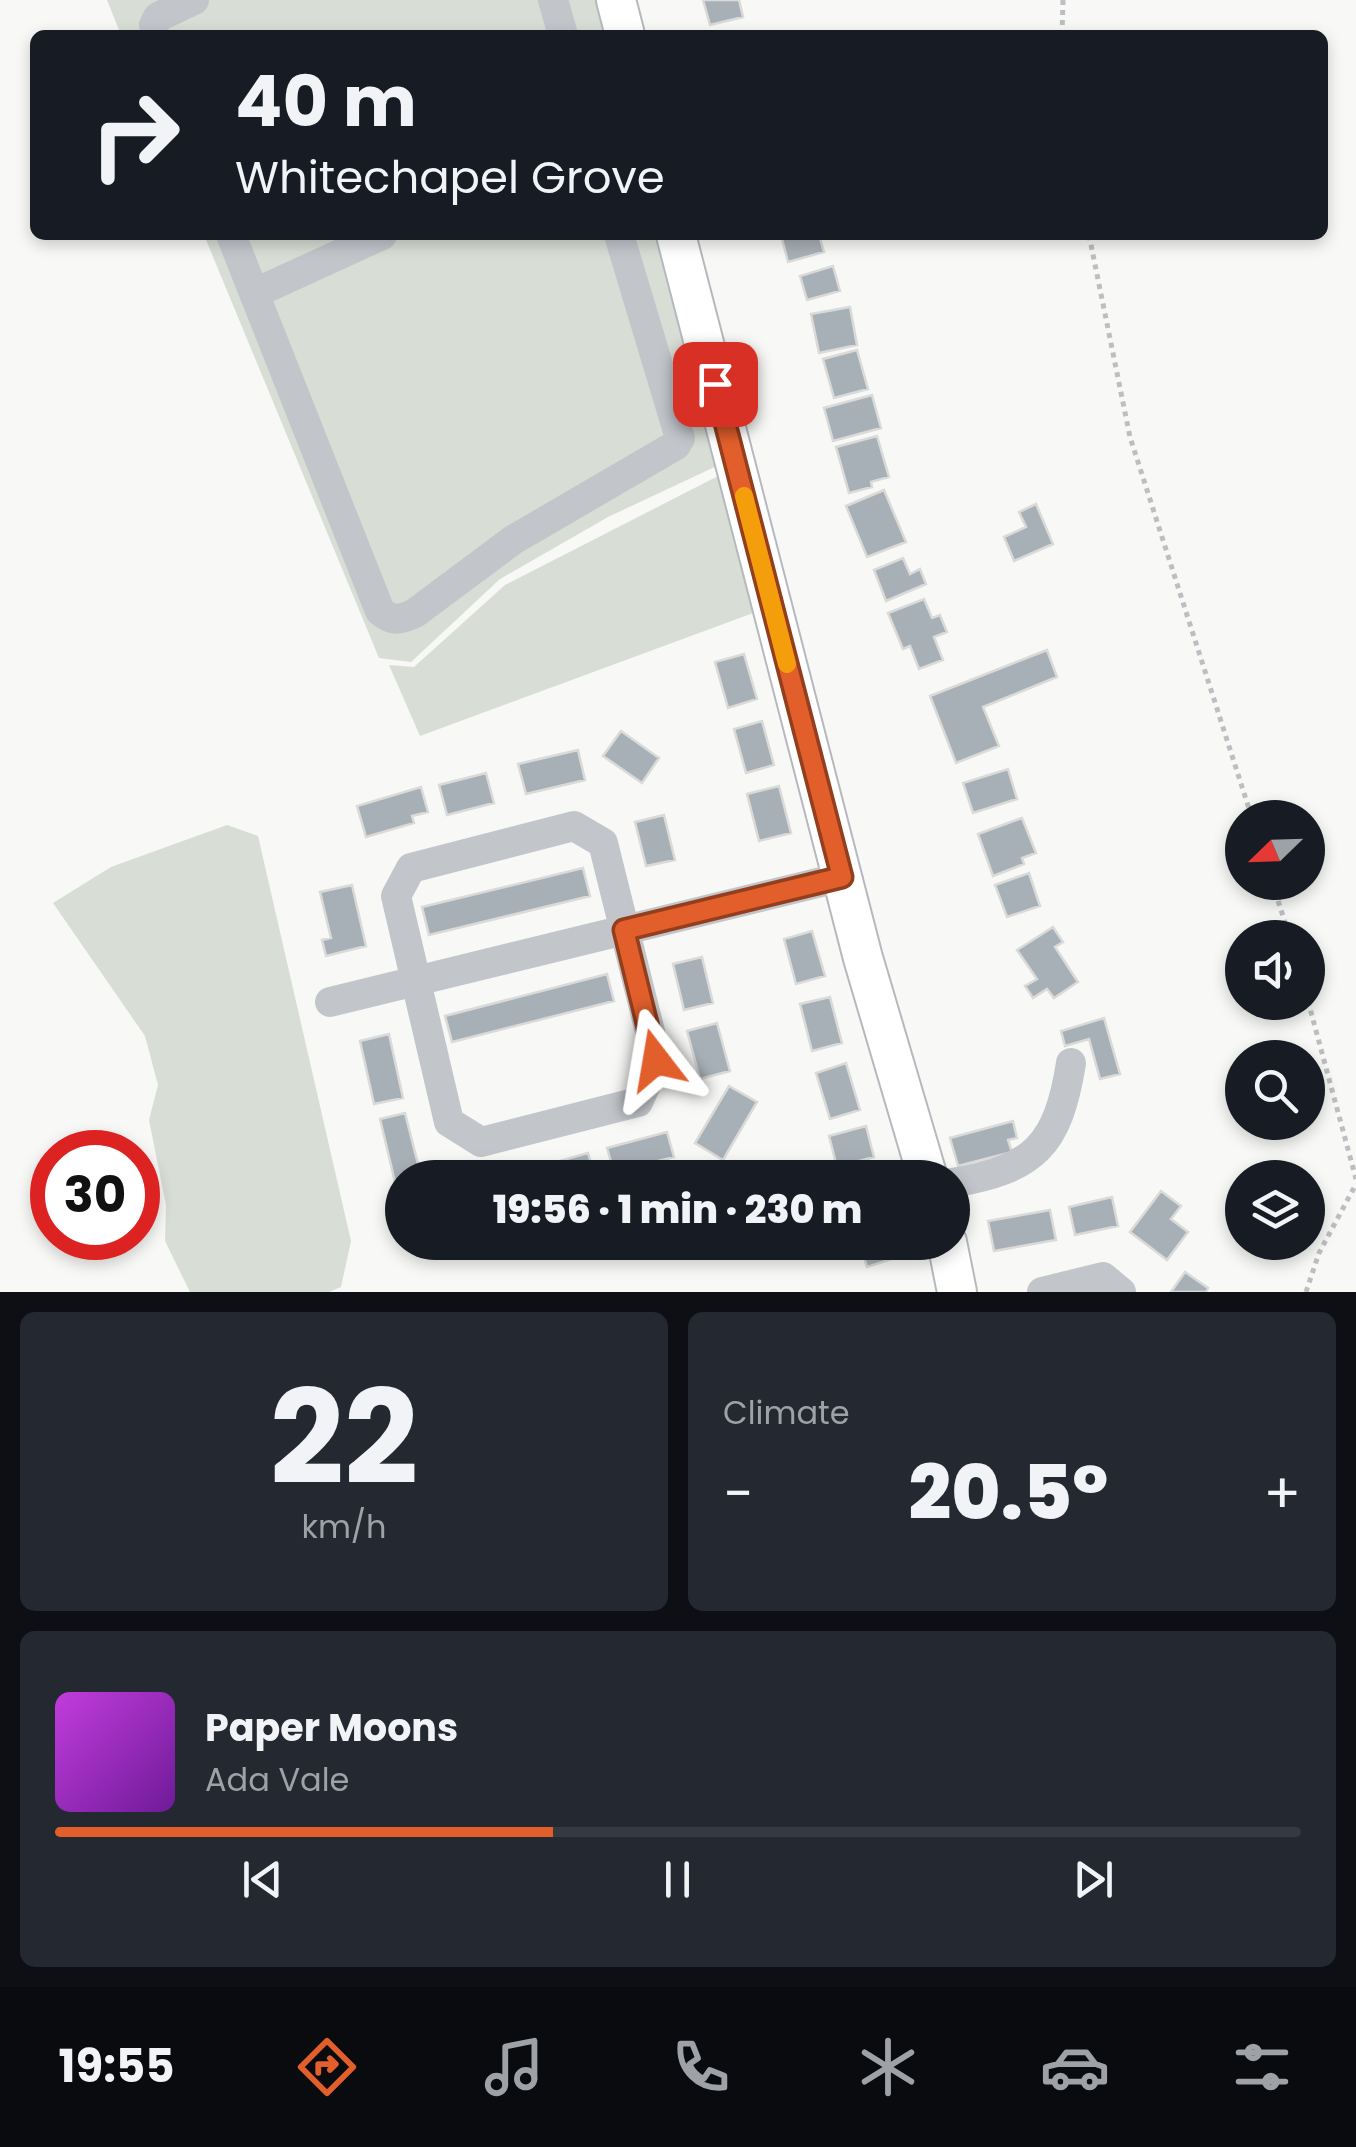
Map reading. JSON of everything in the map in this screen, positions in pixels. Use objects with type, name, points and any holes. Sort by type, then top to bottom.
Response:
[{"type":"main road","points":[[616,0],[624,30]]},
{"type":"main road","points":[[677,240],[842,877],[923,1160]]},
{"type":"main road","points":[[951,1260],[957,1292]]},
{"type":"street","points":[[152,30],[158,17],[194,0]]},
{"type":"street","points":[[554,0],[561,30]]},
{"type":"street","points":[[234,240],[380,611],[400,620],[514,540],[676,444],[680,438],[621,240]]},
{"type":"street","points":[[254,293],[371,240]]},
{"type":"street","points":[[574,826],[603,843],[624,930],[656,1060],[638,1102],[482,1142],[449,1122],[396,896],[411,868],[574,826]]},
{"type":"street","points":[[330,1002],[842,877]]},
{"type":"street","points":[[970,1179],[1001,1172],[1034,1154],[1057,1122],[1071,1063]]},
{"type":"street","points":[[1042,1292],[1103,1277],[1121,1292]]},
{"type":"path","points":[[1062,30],[1063,0]]},
{"type":"path","points":[[1090,240],[1130,437],[1246,800]]},
{"type":"path","points":[[1306,1292],[1319,1252],[1356,1182],[1313,1020]]},
{"type":"shaded area","points":[[107,0],[597,0],[606,30],[119,30]]},
{"type":"shaded area","points":[[206,240],[661,240],[721,464],[608,517],[500,579],[411,662],[379,658]]},
{"type":"shaded area","points":[[722,474],[764,609],[420,736],[389,665],[414,667],[505,585]]},
{"type":"shaded area","points":[[227,825],[258,836],[351,1241],[341,1287],[329,1292],[190,1292],[165,1241],[160,1130],[151,1130],[149,1120],[158,1085],[145,1036],[53,903],[111,867]]},
{"type":"building","points":[[703,0],[739,0],[743,17],[710,25]]},
{"type":"building","points":[[782,240],[820,240],[824,252],[788,262]]},
{"type":"building","points":[[833,266],[840,291],[807,300],[800,276]]},
{"type":"building","points":[[850,307],[857,345],[819,353],[811,314]]},
{"type":"building","points":[[857,350],[868,389],[834,398],[823,359]]},
{"type":"building","points":[[872,395],[881,428],[833,441],[824,408]]},
{"type":"building","points":[[877,436],[889,477],[849,493],[836,447]]},
{"type":"building","points":[[884,490],[906,542],[867,557],[846,506]]},
{"type":"building","points":[[1036,504],[1053,544],[1014,561],[1004,537],[1026,527],[1019,512]]},
{"type":"building","points":[[903,558],[910,574],[920,569],[926,584],[886,601],[874,570]]},
{"type":"building","points":[[924,599],[932,618],[940,615],[947,632],[934,637],[943,660],[919,669],[910,646],[903,649],[888,613]]},
{"type":"building","points":[[1047,650],[1057,677],[983,707],[999,746],[956,763],[930,696]]},
{"type":"building","points":[[744,654],[757,699],[728,708],[715,662]]},
{"type":"building","points":[[762,721],[774,765],[746,773],[734,729]]},
{"type":"building","points":[[621,731],[659,758],[642,783],[603,756]]},
{"type":"building","points":[[578,750],[585,780],[526,794],[518,764]]},
{"type":"building","points":[[1008,769],[1017,799],[973,813],[963,783]]},
{"type":"building","points":[[486,773],[494,803],[447,815],[439,785]]},
{"type":"building","points":[[779,786],[791,833],[759,841],[747,794]]},
{"type":"building","points":[[421,787],[428,812],[412,816],[414,823],[366,837],[357,806]]},
{"type":"building","points":[[664,815],[675,860],[646,866],[635,822]]},
{"type":"building","points":[[1022,818],[1036,853],[1022,858],[1024,864],[993,876],[978,834]]},
{"type":"building","points":[[583,868],[590,896],[429,935],[422,907]]},
{"type":"building","points":[[1029,873],[1040,906],[1007,917],[995,885]]},
{"type":"building","points":[[352,885],[366,946],[326,956],[322,940],[331,938],[320,892]]},
{"type":"building","points":[[1053,927],[1063,942],[1055,947],[1078,982],[1054,998],[1047,989],[1033,998],[1025,986],[1037,979],[1017,950]]},
{"type":"building","points":[[812,931],[825,976],[796,984],[784,939]]},
{"type":"building","points":[[702,957],[713,1003],[684,1010],[673,964]]},
{"type":"building","points":[[607,974],[614,1001],[452,1042],[445,1016]]},
{"type":"building","points":[[830,997],[842,1043],[812,1051],[800,1004]]},
{"type":"building","points":[[1104,1018],[1120,1074],[1100,1079],[1089,1039],[1065,1046],[1061,1031]]},
{"type":"building","points":[[717,1023],[730,1071],[700,1079],[687,1031]]},
{"type":"building","points":[[389,1034],[403,1098],[374,1104],[360,1041]]},
{"type":"building","points":[[846,1063],[860,1110],[830,1119],[816,1073]]},
{"type":"building","points":[[729,1086],[757,1102],[723,1160],[695,1143]]},
{"type":"building","points":[[405,1113],[417,1160],[390,1160],[380,1119]]},
{"type":"building","points":[[1013,1121],[1017,1138],[1008,1140],[1012,1152],[970,1163],[956,1160],[950,1138]]},
{"type":"building","points":[[866,1126],[874,1157],[835,1160],[829,1136]]},
{"type":"building","points":[[667,1132],[674,1157],[610,1160],[607,1148]]},
{"type":"building","points":[[588,1153],[590,1160],[563,1160]]},
{"type":"building","points":[[1161,1191],[1181,1206],[1171,1219],[1188,1232],[1167,1260],[1130,1232]]},
{"type":"building","points":[[1112,1197],[1118,1226],[1075,1235],[1069,1207]]},
{"type":"building","points":[[1050,1210],[1056,1240],[994,1251],[988,1221]]},
{"type":"building","points":[[865,1260],[889,1260],[867,1267]]},
{"type":"building","points":[[1185,1272],[1208,1288],[1206,1292],[1171,1292]]},
{"type":"slow traffic","points":[[744,496],[787,664]]},
{"type":"route","points":[[656,1060],[624,930],[842,877],[715,384]]}]
